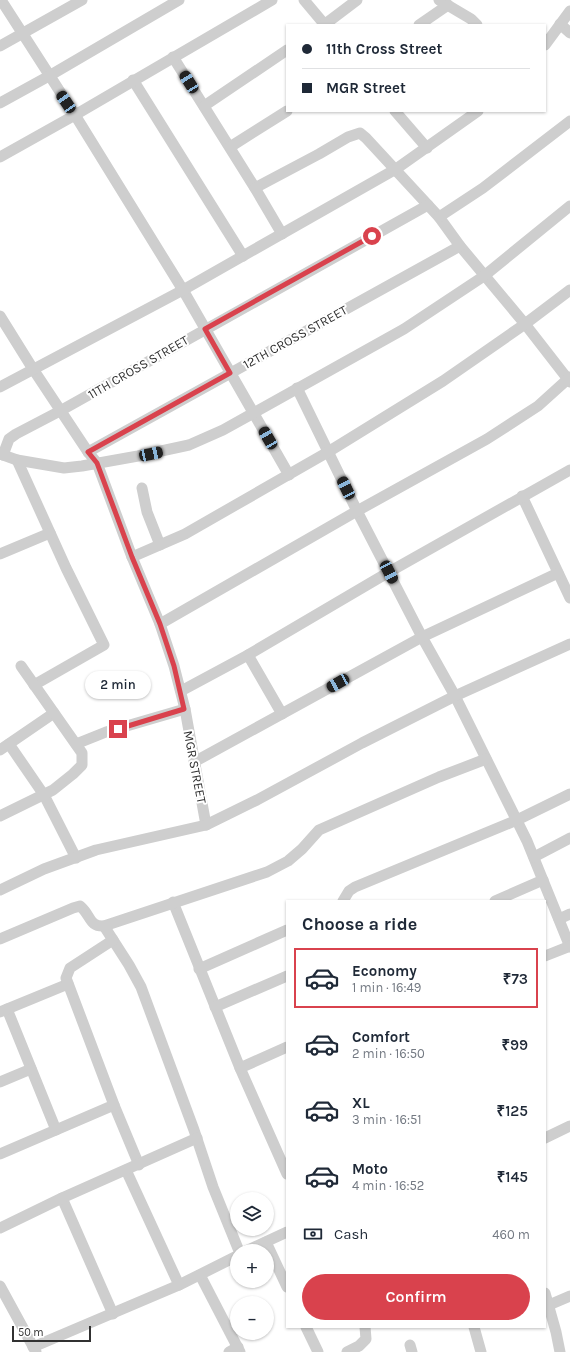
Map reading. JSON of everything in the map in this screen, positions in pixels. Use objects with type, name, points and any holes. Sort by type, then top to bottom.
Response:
[{"type":"street","points":[[1,0],[75,115],[183,290],[290,475]]},
{"type":"street","points":[[0,46],[82,0]]},
{"type":"street","points":[[0,103],[179,0]]},
{"type":"street","points":[[0,157],[272,0]]},
{"type":"street","points":[[304,0],[323,24]]},
{"type":"street","points":[[325,24],[357,0]]},
{"type":"street","points":[[420,24],[444,3],[471,19],[476,24]]},
{"type":"street","points":[[546,44],[570,11]]},
{"type":"street","points":[[560,24],[570,33]]},
{"type":"street","points":[[204,106],[286,51]]},
{"type":"street","points":[[173,57],[230,147],[282,234]]},
{"type":"street","points":[[133,80],[243,256]]},
{"type":"street","points":[[230,147],[286,112]]},
{"type":"street","points":[[396,112],[427,148]]},
{"type":"street","points":[[0,387],[183,290],[396,169],[477,112]]},
{"type":"street","points":[[439,217],[483,188],[570,121]]},
{"type":"street","points":[[160,624],[357,511],[487,439],[538,406],[569,379],[484,276],[439,217],[396,169],[360,133],[348,137],[255,188]]},
{"type":"street","name":"11TH CROSS STREET","points":[[1,454],[9,439],[16,434],[60,411],[428,205]]},
{"type":"street","points":[[1,454],[17,460],[64,468],[138,456],[189,445],[223,430],[404,329],[484,276],[570,206]]},
{"type":"street","name":"12TH CROSS STREET","points":[[88,452],[460,246]]},
{"type":"street","points":[[132,557],[185,534],[328,452],[443,381],[525,324],[570,290]]},
{"type":"street","name":"MGR STREET","points":[[0,316],[60,411],[97,463],[132,557],[160,624],[180,691],[206,825]]},
{"type":"street","points":[[297,388],[357,511],[422,637],[455,696],[534,857],[570,947],[546,956]]},
{"type":"street","points":[[17,460],[50,533],[104,645],[34,685]]},
{"type":"street","points":[[180,691],[248,655],[389,572],[570,470]]},
{"type":"street","points":[[142,488],[147,512],[160,545]]},
{"type":"street","points":[[522,496],[570,598]]},
{"type":"street","points":[[0,554],[50,533]]},
{"type":"street","points":[[194,762],[422,637],[558,573]]},
{"type":"street","points":[[0,890],[44,869],[96,850],[206,825],[257,800],[362,743],[455,696],[570,644]]},
{"type":"street","points":[[248,655],[282,714]]},
{"type":"street","points":[[0,816],[53,790],[73,774],[82,764],[82,753],[21,666]]},
{"type":"street","points":[[76,744],[106,732],[184,709]]},
{"type":"street","points":[[54,713],[4,747],[44,795],[76,858]]},
{"type":"street","points":[[0,938],[80,906],[86,911],[92,922],[97,926],[104,926],[267,872],[293,857],[319,830],[439,777],[486,759]]},
{"type":"street","points":[[344,900],[349,891],[355,887],[517,820],[570,794]]},
{"type":"street","points":[[534,857],[570,838]]},
{"type":"street","points":[[497,900],[543,880]]},
{"type":"street","points":[[173,902],[240,1068],[286,1172]]},
{"type":"street","points":[[559,919],[570,914]]},
{"type":"street","points":[[104,926],[141,987],[197,1138],[213,1187],[237,1244]]},
{"type":"street","points":[[199,969],[286,930]]},
{"type":"street","points":[[113,940],[70,968],[66,978],[114,1105],[139,1165]]},
{"type":"street","points":[[215,1007],[286,976]]},
{"type":"street","points":[[56,1130],[31,1069],[4,1011],[68,984]]},
{"type":"street","points":[[240,1068],[286,1047]]},
{"type":"street","points":[[0,1082],[31,1069]]},
{"type":"street","points":[[0,1154],[114,1105]]},
{"type":"street","points":[[546,1138],[570,1126]]},
{"type":"street","points":[[0,1228],[62,1198],[197,1138]]},
{"type":"street","points":[[126,1170],[179,1285]]},
{"type":"street","points":[[62,1198],[113,1314]]},
{"type":"street","points":[[262,1244],[286,1232]]},
{"type":"street","points":[[266,1242],[286,1285]]},
{"type":"street","points":[[0,1286],[34,1350],[179,1285],[230,1260]]},
{"type":"street","points":[[200,1275],[236,1350]]},
{"type":"street","points":[[546,1296],[560,1352]]},
{"type":"street","points":[[549,1305],[570,1296]]},
{"type":"street","points":[[306,1328],[318,1352]]},
{"type":"street","points":[[347,1352],[359,1346],[366,1339],[365,1328]]},
{"type":"street","points":[[474,1328],[481,1352]]},
{"type":"route","points":[[118,729],[184,709],[174,666],[160,624],[120,528],[97,463],[88,452],[230,373],[205,329],[372,236]]}]
